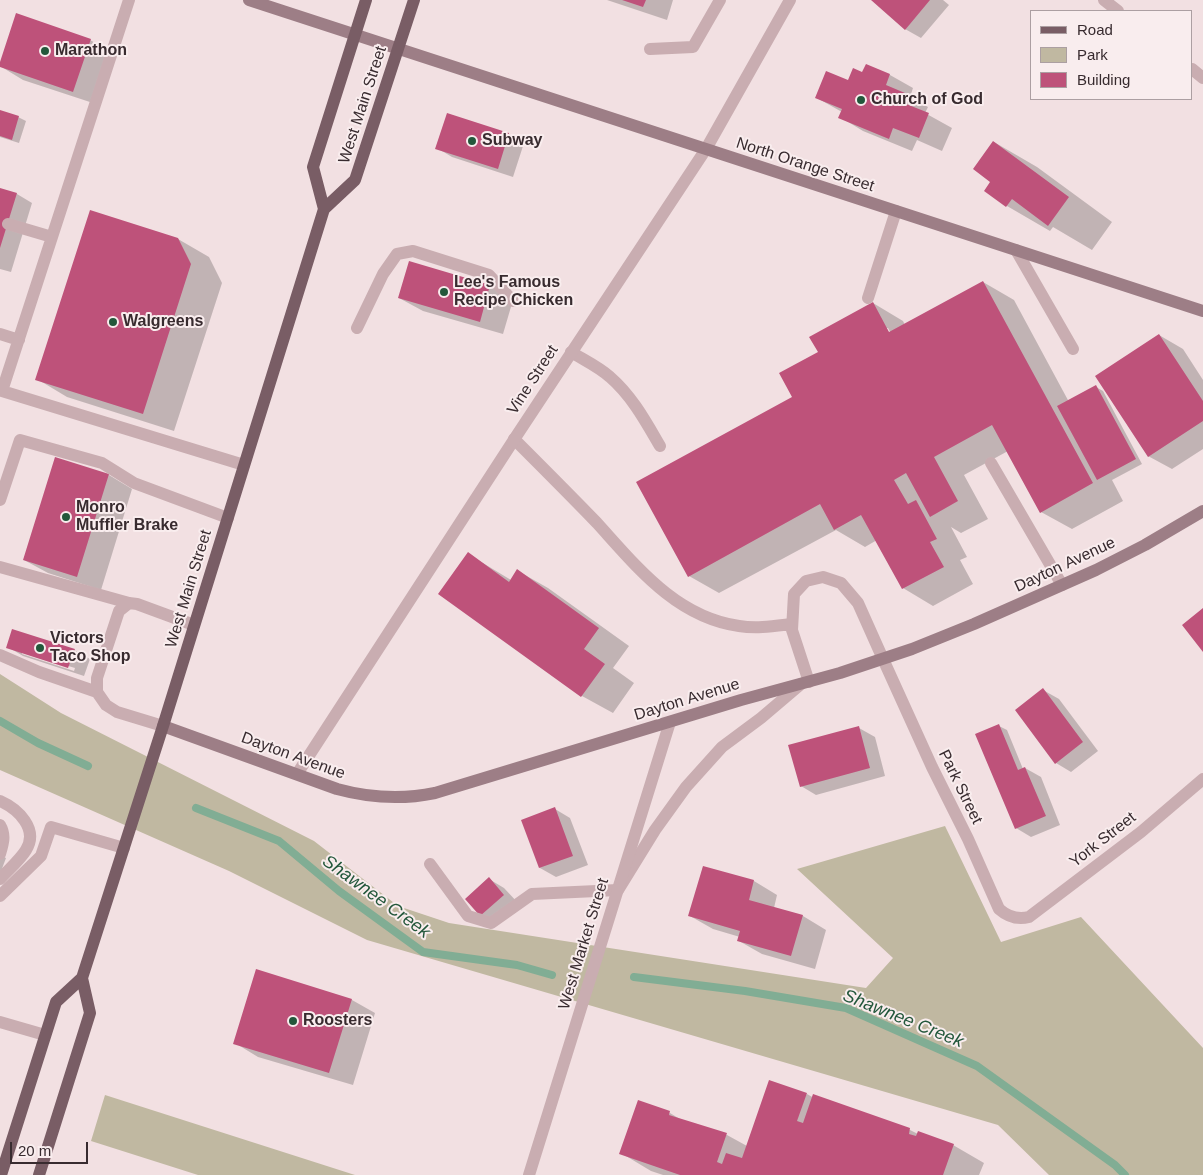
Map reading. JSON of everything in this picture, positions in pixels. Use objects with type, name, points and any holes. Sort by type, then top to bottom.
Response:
[{"type":"main road","name":"North Orange Street","points":[[248,0],[262,2],[398,50],[1203,311]]},
{"type":"main road","name":"West Main Street","points":[[324,209],[313,167],[366,0]]},
{"type":"main road","name":"West Main Street","points":[[1,1175],[56,1002],[82,978],[163,726],[324,209],[356,180],[414,0]]},
{"type":"main road","name":"Dayton Avenue","points":[[163,726],[337,790],[360,795],[390,798],[417,797],[443,791],[912,650],[1062,585],[1145,545],[1203,511]]},
{"type":"main road","points":[[39,1175],[90,1013],[82,978]]},
{"type":"street","points":[[129,0],[1,393],[244,466]]},
{"type":"street","points":[[650,49],[693,47],[720,0]]},
{"type":"street","name":"Vine Street","points":[[296,774],[571,352],[706,150],[790,0]]},
{"type":"street","points":[[1104,0],[1117,10]]},
{"type":"street","points":[[868,298],[896,211]]},
{"type":"street","points":[[8,224],[52,237]]},
{"type":"street","points":[[1016,250],[1073,349]]},
{"type":"street","points":[[357,328],[383,274],[397,254],[413,251],[489,275],[513,302]]},
{"type":"street","points":[[0,334],[19,340]]},
{"type":"street","points":[[571,352],[600,369],[616,383],[636,406],[660,446]]},
{"type":"street","points":[[514,439],[650,581],[684,606],[720,622],[740,626],[765,627],[792,624]]},
{"type":"street","points":[[0,500],[20,440],[102,463],[134,483],[228,518]]},
{"type":"street","points":[[991,463],[1062,585]]},
{"type":"street","points":[[0,567],[128,604],[149,608],[194,625]]},
{"type":"street","name":"Park Street","points":[[805,683],[792,630],[794,594],[806,581],[823,577],[841,583],[858,603],[999,909],[1019,920]]},
{"type":"street","points":[[96,692],[97,678],[119,611],[128,604]]},
{"type":"street","points":[[0,655],[39,672],[96,692],[106,705],[117,712],[163,726]]},
{"type":"street","points":[[430,864],[468,916],[492,923],[532,894],[618,890],[655,830],[686,787],[722,747],[805,683]]},
{"type":"street","name":"West Market Street","points":[[529,1175],[670,722]]},
{"type":"street","name":"York Street","points":[[1019,920],[1029,917],[1141,832],[1203,780]]},
{"type":"street","points":[[0,801],[20,814],[28,827],[31,838],[26,850],[0,879]]},
{"type":"street","points":[[0,826],[3,831],[3,843],[0,854]]},
{"type":"street","points":[[0,896],[41,856],[51,827],[124,848]]},
{"type":"street","points":[[0,1022],[45,1035]]},
{"type":"green space","points":[[0,674],[61,713],[314,841],[398,906],[449,923],[866,988],[893,958],[797,869],[945,826],[1001,942],[1081,917],[1203,1048],[1203,1175],[1049,1175],[998,1125],[367,940],[229,871],[0,770]]},
{"type":"green space","points":[[105,1095],[355,1175],[198,1175],[91,1141]]},
{"type":"building","points":[[622,0],[646,0],[643,7]]},
{"type":"building","points":[[871,0],[930,0],[905,30]]},
{"type":"building","name":"Marathon","points":[[16,13],[91,39],[73,92],[0,67]]},
{"type":"building","name":"Church of God","points":[[866,64],[890,74],[886,85],[905,93],[901,102],[929,113],[919,138],[893,128],[889,139],[838,118],[842,109],[815,98],[826,71],[848,80],[853,68],[862,72]]},
{"type":"building","points":[[0,110],[19,116],[12,140],[0,136]]},
{"type":"building","name":"Subway","points":[[447,113],[509,133],[498,169],[435,149]]},
{"type":"building","points":[[993,141],[1069,197],[1048,226],[1012,199],[1006,207],[984,191],[990,182],[973,169]]},
{"type":"building","points":[[0,188],[17,193],[0,248]]},
{"type":"building","name":"Walgreens","points":[[90,210],[178,238],[191,264],[143,414],[35,380]]},
{"type":"building","name":"Lee's Famous Recipe Chicken","points":[[409,261],[490,285],[480,322],[398,298]]},
{"type":"building","points":[[983,281],[1093,483],[1040,513],[992,425],[934,457],[958,501],[930,517],[906,473],[894,480],[908,504],[916,500],[937,539],[930,542],[944,567],[902,589],[861,515],[834,530],[820,504],[688,577],[636,482],[792,397],[779,373],[818,352],[809,337],[873,302],[889,332]]},
{"type":"building","points":[[1159,334],[1203,401],[1203,421],[1148,457],[1095,376]]},
{"type":"building","points":[[1096,385],[1136,459],[1097,480],[1057,406]]},
{"type":"building","name":"Monro Muffler Brake","points":[[55,457],[109,474],[77,577],[23,560]]},
{"type":"building","points":[[468,552],[509,582],[517,569],[599,628],[584,649],[605,664],[581,697],[438,594]]},
{"type":"building","points":[[1203,608],[1203,652],[1182,625]]},
{"type":"building","name":"Victors Taco Shop","points":[[12,629],[75,649],[68,668],[6,648]]},
{"type":"building","points":[[1043,688],[1083,742],[1055,764],[1015,710]]},
{"type":"building","points":[[999,724],[1018,770],[1025,767],[1046,816],[1015,829],[975,734]]},
{"type":"building","points":[[859,726],[870,768],[800,787],[788,745]]},
{"type":"building","points":[[555,807],[573,856],[539,868],[521,820]]},
{"type":"building","points":[[703,866],[754,880],[749,900],[803,915],[791,956],[737,941],[740,931],[688,916]]},
{"type":"building","points":[[489,877],[504,895],[480,916],[465,899]]},
{"type":"building","name":"Roosters","points":[[256,969],[352,999],[329,1073],[233,1044]]},
{"type":"building","points":[[769,1080],[807,1093],[797,1121],[803,1123],[813,1094],[910,1128],[909,1134],[916,1136],[918,1131],[954,1144],[943,1175],[680,1175],[619,1154],[638,1100],[670,1111],[669,1115],[727,1133],[717,1162],[722,1164],[726,1153],[742,1158]]},
{"type":"waterway","name":"Shawnee Creek","points":[[0,721],[38,743],[88,766]]},
{"type":"waterway","name":"Shawnee Creek","points":[[196,808],[279,841],[339,891],[423,952],[517,965],[552,975]]},
{"type":"waterway","name":"Shawnee Creek","points":[[634,977],[745,991],[846,1008],[977,1066],[1115,1165],[1125,1175]]},
{"type":"place","name":"Marathon","points":[[45,51]]},
{"type":"place","name":"Church of God","points":[[861,100]]},
{"type":"place","name":"Subway","points":[[472,141]]},
{"type":"place","name":"Lee's Famous Recipe Chicken","points":[[444,292]]},
{"type":"place","name":"Walgreens","points":[[113,322]]},
{"type":"place","name":"Monro Muffler Brake","points":[[66,517]]},
{"type":"place","name":"Victors Taco Shop","points":[[40,648]]},
{"type":"place","name":"Roosters","points":[[293,1021]]}]
